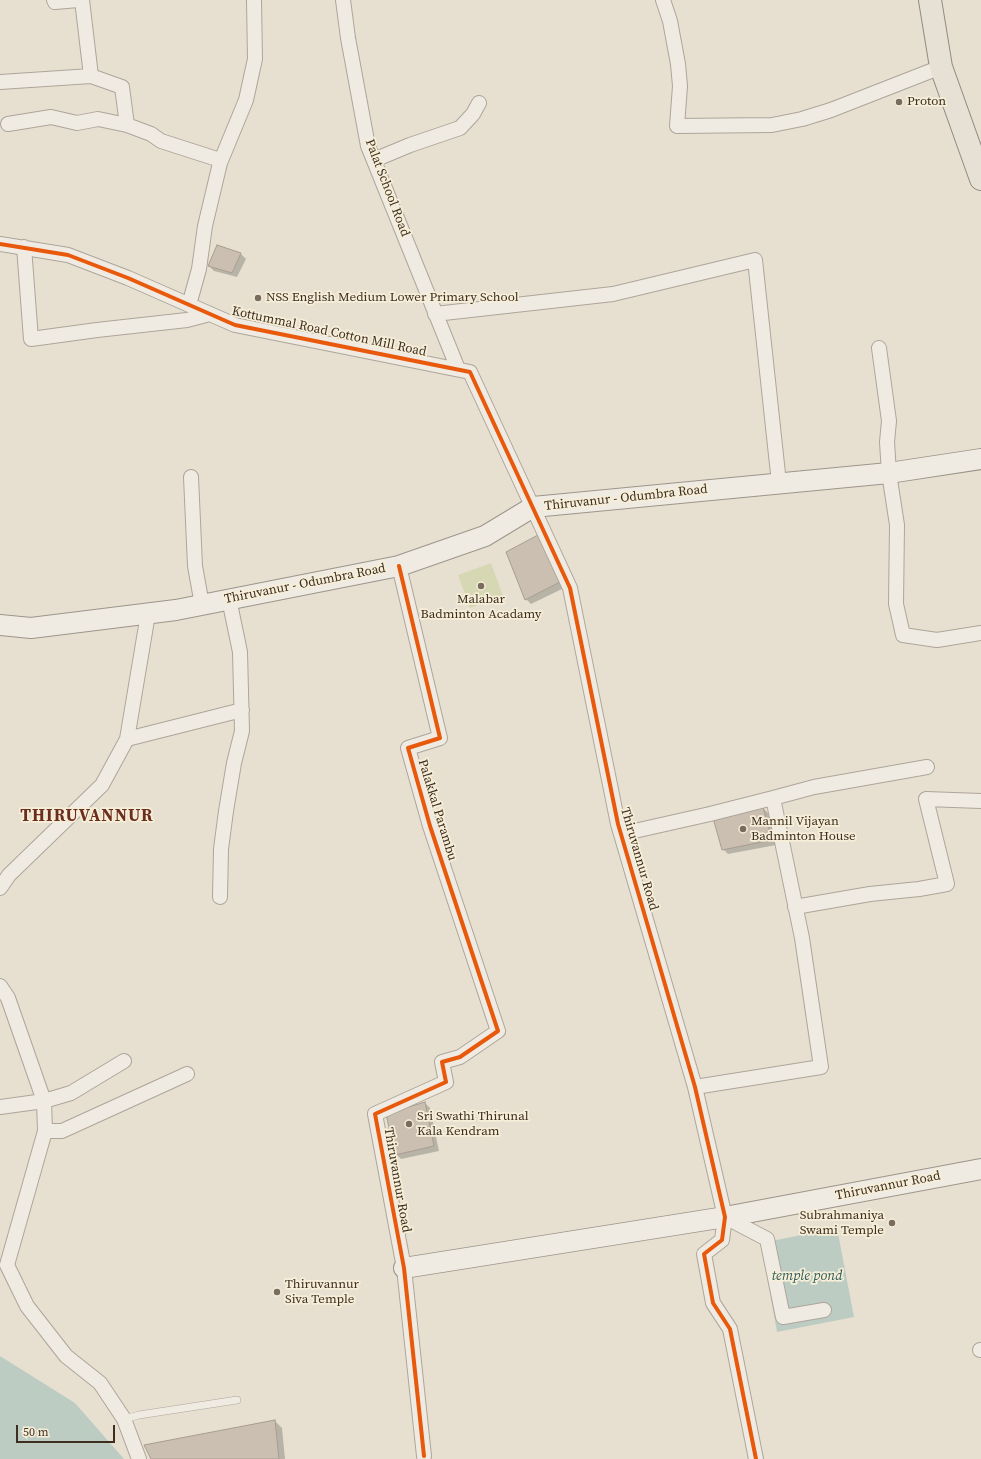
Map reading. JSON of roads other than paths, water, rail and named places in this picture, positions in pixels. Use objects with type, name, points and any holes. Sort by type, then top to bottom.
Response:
[{"type":"main road","points":[[930,0],[941,67],[981,179]]},
{"type":"main road","name":"Thiruvanur - Odumbra Road","points":[[0,625],[31,628],[148,614],[202,605],[399,566],[484,536],[533,508],[889,473],[981,459]]},
{"type":"main road","name":"Thiruvannur Road","points":[[404,1268],[725,1217],[981,1169]]},
{"type":"street","points":[[54,0],[55,2],[78,0]]},
{"type":"street","points":[[82,0],[91,76]]},
{"type":"street","points":[[189,305],[199,269],[205,226],[220,163],[246,100],[255,59],[254,0]]},
{"type":"street","name":"Palat School Road","points":[[343,0],[348,38],[367,138],[374,160],[458,369]]},
{"type":"street","points":[[664,0],[670,21],[678,64],[680,86],[677,126],[772,125],[802,119],[831,110],[941,67]]},
{"type":"street","points":[[0,82],[91,76],[122,87],[127,125]]},
{"type":"street","points":[[374,160],[410,145],[460,128],[473,114],[479,103]]},
{"type":"street","points":[[8,124],[51,117],[77,123],[98,120],[127,125],[151,134],[161,141],[218,158],[220,163]]},
{"type":"street","name":"Kottummal Road Cotton Mill Road","points":[[0,244],[68,255],[128,278],[235,325],[470,372],[533,508]]},
{"type":"street","points":[[24,247],[31,339],[187,320],[210,314]]},
{"type":"street","points":[[435,314],[613,294],[755,260],[779,483]]},
{"type":"street","points":[[879,348],[889,421],[889,473],[896,525],[896,604],[903,635],[937,640],[981,633]]},
{"type":"street","points":[[191,477],[195,566],[202,605]]},
{"type":"street","name":"Thiruvannur Road","points":[[533,508],[570,588],[617,820],[695,1087],[725,1217]]},
{"type":"street","name":"Palakkal Parambu","points":[[399,566],[440,738],[408,748],[430,826],[498,1031]]},
{"type":"street","points":[[220,897],[221,849],[226,811],[234,763],[242,731],[240,652],[229,599]]},
{"type":"street","points":[[0,888],[9,875],[102,785],[127,739],[148,614]]},
{"type":"street","points":[[127,739],[242,710]]},
{"type":"street","points":[[621,834],[710,814],[814,787],[927,766]]},
{"type":"street","points":[[695,1087],[822,1067],[795,907],[773,798]]},
{"type":"street","points":[[795,907],[870,894],[919,889],[947,884],[926,799],[981,801]]},
{"type":"street","points":[[0,986],[8,998],[44,1101],[45,1131],[7,1264],[27,1306],[66,1356],[100,1383],[124,1419],[139,1459]]},
{"type":"street","name":"Thiruvannur Road","points":[[404,1268],[375,1114],[446,1082],[442,1062],[460,1057],[498,1031]]},
{"type":"street","points":[[0,1107],[44,1101],[72,1093],[124,1061]]},
{"type":"street","points":[[45,1131],[62,1131],[187,1074]]},
{"type":"street","points":[[756,1459],[730,1329],[713,1302],[704,1254],[722,1240],[725,1217],[767,1239],[783,1316],[824,1310]]},
{"type":"street","points":[[404,1268],[424,1456]]},
{"type":"lane","points":[[124,1419],[139,1415],[237,1400]]},
{"type":"water","name":"temple pond","points":[[837,1228],[854,1317],[777,1332],[761,1243]]},
{"type":"water","points":[[0,1356],[75,1403],[124,1459],[0,1459]]},
{"type":"place","name":"Proton","points":[[899,102]]},
{"type":"place","name":"NSS English Medium Lower Primary School","points":[[258,298]]},
{"type":"place","name":"Malabar Badminton Acadamy","points":[[481,586]]},
{"type":"place","name":"Mannil Vijayan Badminton House","points":[[743,829]]},
{"type":"place","name":"Sri Swathi Thirunal Kala Kendram","points":[[409,1124]]},
{"type":"place","name":"Subrahmaniya Swami Temple","points":[[892,1223]]},
{"type":"place","name":"Thiruvannur Siva Temple","points":[[277,1292]]},
{"type":"district","name":"THIRUVANNUR","points":[[87,817]]}]
